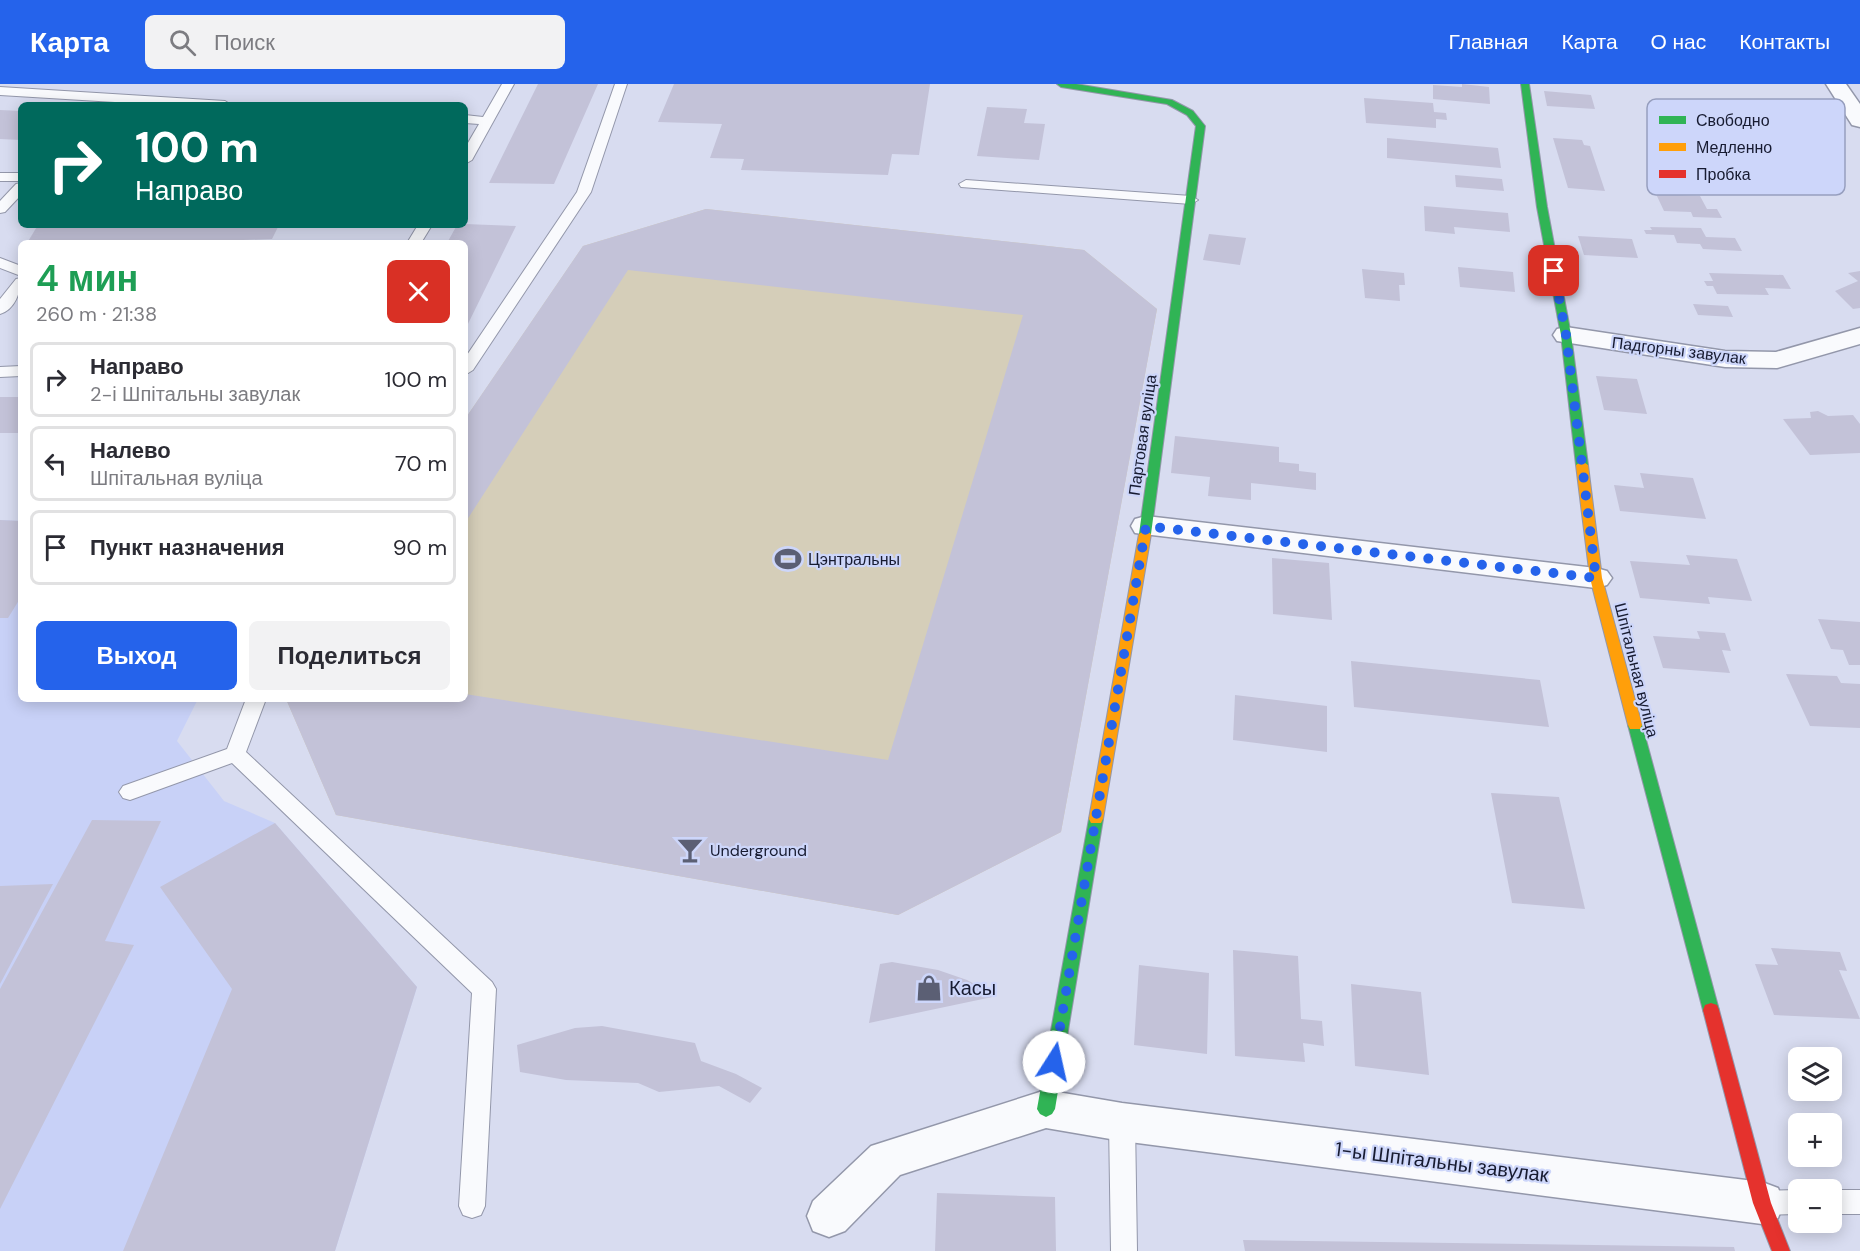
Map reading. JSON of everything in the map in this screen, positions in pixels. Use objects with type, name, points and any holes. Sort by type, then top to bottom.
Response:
[{"type":"street","name":"Партовая вуліца","points":[[1046,1109],[1146,526],[1201,126],[1190,112],[1169,102],[1061,84]]},
{"type":"street","name":"Шпітальная вуліца","points":[[1525,84],[1542,207],[1566,335],[1596,578],[1780,1203],[1781,1251]]},
{"type":"street","points":[[1836,84],[1860,120]]},
{"type":"street","name":"Падгорны завулак","points":[[1566,335],[1725,359],[1777,360],[1860,336]]},
{"type":"street","points":[[1146,526],[1596,578]]},
{"type":"street","points":[[829,1216],[886,1160],[1046,1109]]},
{"type":"street","name":"1-ы Шпітальны завулак","points":[[1046,1109],[1122,1122],[1780,1203]]},
{"type":"lane","points":[[104,101],[121,84]]},
{"type":"lane","points":[[468,155],[508,84]]},
{"type":"lane","points":[[468,366],[584,192],[621,84]]},
{"type":"lane","points":[[0,91],[134,102]]},
{"type":"lane","points":[[468,119],[489,121]]},
{"type":"lane","points":[[0,177],[18,177]]},
{"type":"lane","points":[[966,184],[1191,200]]},
{"type":"lane","points":[[0,209],[18,190]]},
{"type":"lane","points":[[2,262],[18,263]]},
{"type":"lane","points":[[2,262],[18,270]]},
{"type":"lane","points":[[0,309],[18,286]]},
{"type":"lane","points":[[0,372],[18,371]]},
{"type":"lane","points":[[130,792],[235,754],[255,702]]},
{"type":"lane","points":[[235,754],[484,989],[472,1206]]},
{"type":"lane","points":[[1122,1122],[1124,1251]]},
{"type":"lane","points":[[1842,1202],[1860,1202]]},
{"type":"shaded area","name":"Цэнтральны","points":[[706,209],[1084,250],[1157,309],[1061,832],[898,915],[336,815],[287,702],[468,702],[468,415],[583,246]]},
{"type":"shaded area","points":[[0,520],[18,521],[18,702],[196,702],[177,741],[224,801],[275,823],[417,987],[335,1251],[0,1251]]},
{"type":"building","points":[[538,84],[598,84],[554,184],[489,183]]},
{"type":"building","points":[[674,84],[930,84],[919,155],[892,154],[888,175],[741,170],[744,159],[710,158],[722,124],[658,122]]},
{"type":"building","points":[[1462,84],[1489,87],[1490,104],[1433,99],[1433,85],[1462,87]]},
{"type":"building","points":[[1544,91],[1591,95],[1595,109],[1547,106]]},
{"type":"building","points":[[1364,98],[1433,103],[1434,112],[1446,113],[1447,120],[1436,119],[1436,128],[1366,123]]},
{"type":"building","points":[[987,107],[1027,109],[1024,123],[1045,124],[1039,160],[977,156]]},
{"type":"building","points":[[0,110],[18,111],[18,140],[0,139]]},
{"type":"building","points":[[1387,138],[1498,148],[1501,168],[1387,158]]},
{"type":"building","points":[[1553,138],[1582,140],[1584,145],[1590,146],[1605,191],[1568,188]]},
{"type":"building","points":[[1455,175],[1502,179],[1504,191],[1456,187]]},
{"type":"building","points":[[1656,195],[1700,196],[1707,209],[1717,209],[1722,218],[1693,217],[1691,212],[1664,211]]},
{"type":"building","points":[[1424,206],[1508,213],[1510,232],[1454,227],[1455,234],[1425,231]]},
{"type":"building","points":[[706,209],[1084,250],[1157,309],[1061,832],[898,915],[336,815],[287,702],[468,702],[468,694],[888,760],[1023,315],[628,270],[468,518],[468,415],[583,246]]},
{"type":"building","points":[[468,224],[516,226],[468,324],[468,240],[449,240],[455,228],[468,228]]},
{"type":"building","points":[[1650,227],[1701,228],[1706,237],[1735,238],[1742,251],[1703,249],[1700,244],[1677,243],[1674,235],[1646,234],[1644,230],[1652,230]]},
{"type":"building","points":[[36,228],[278,228],[272,239],[29,240]]},
{"type":"building","points":[[1209,234],[1246,238],[1240,265],[1203,260]]},
{"type":"building","points":[[1578,236],[1632,239],[1638,258],[1584,255]]},
{"type":"building","points":[[1458,267],[1513,272],[1515,292],[1460,287]]},
{"type":"building","points":[[1362,269],[1404,273],[1405,285],[1399,285],[1400,301],[1365,298]]},
{"type":"building","points":[[1860,271],[1860,308],[1853,309],[1835,291],[1858,281],[1848,273]]},
{"type":"building","points":[[1709,273],[1783,275],[1791,289],[1765,288],[1769,295],[1717,294],[1713,286],[1707,286],[1704,281],[1713,281]]},
{"type":"building","points":[[1693,304],[1728,306],[1733,317],[1698,315]]},
{"type":"building","points":[[1596,376],[1637,379],[1647,414],[1604,410]]},
{"type":"building","points":[[0,397],[18,397],[18,433],[0,433]]},
{"type":"building","points":[[1818,411],[1828,416],[1853,415],[1860,424],[1860,453],[1810,455],[1783,419],[1811,418],[1810,412]]},
{"type":"building","points":[[1175,436],[1279,447],[1279,462],[1299,464],[1299,471],[1316,473],[1316,490],[1251,483],[1251,500],[1208,496],[1210,477],[1171,473]]},
{"type":"building","points":[[1640,473],[1693,478],[1706,519],[1620,511],[1614,485],[1644,488]]},
{"type":"building","points":[[0,520],[18,521],[18,602],[8,618],[0,618]]},
{"type":"building","points":[[1686,555],[1737,559],[1752,601],[1708,597],[1710,604],[1640,598],[1630,561],[1690,565]]},
{"type":"building","points":[[1272,558],[1329,563],[1332,620],[1273,614]]},
{"type":"building","points":[[1818,619],[1860,622],[1860,665],[1849,665],[1843,650],[1831,649]]},
{"type":"building","points":[[1697,631],[1725,633],[1731,651],[1722,650],[1730,673],[1663,668],[1653,636],[1700,639]]},
{"type":"building","points":[[1351,661],[1540,680],[1549,727],[1354,707]]},
{"type":"building","points":[[1786,674],[1837,676],[1841,683],[1860,684],[1860,728],[1810,726]]},
{"type":"building","points":[[1235,695],[1327,706],[1327,752],[1233,740]]},
{"type":"building","points":[[1491,793],[1559,797],[1585,909],[1512,903]]},
{"type":"building","points":[[92,820],[161,821],[105,941],[134,945],[0,1209],[0,989]]},
{"type":"building","points":[[275,823],[417,987],[335,1251],[123,1251],[232,989],[160,887]]},
{"type":"building","points":[[53,884],[0,984],[0,886]]},
{"type":"building","points":[[1771,948],[1840,952],[1847,971],[1839,970],[1860,1019],[1774,1015],[1755,964],[1778,965]]},
{"type":"building","points":[[1233,950],[1298,956],[1301,1019],[1322,1021],[1324,1046],[1303,1043],[1305,1062],[1235,1056]]},
{"type":"building","name":"Касы","points":[[892,962],[938,970],[967,980],[997,996],[869,1023],[880,964]]},
{"type":"building","points":[[1139,965],[1209,973],[1207,1054],[1134,1045]]},
{"type":"building","points":[[1351,984],[1421,992],[1429,1075],[1355,1066]]},
{"type":"building","points":[[602,1026],[695,1043],[701,1061],[736,1074],[762,1088],[750,1103],[719,1086],[659,1092],[638,1083],[566,1080],[520,1072],[517,1045],[575,1028]]},
{"type":"building","points":[[937,1193],[1055,1197],[1056,1251],[935,1251]]},
{"type":"building","points":[[1243,1240],[1734,1247],[1735,1251],[1245,1251]]},
{"type":"traffic: fast","points":[[1061,84],[1169,102],[1190,113],[1201,126],[1145,534]]},
{"type":"traffic: fast","points":[[1525,84],[1542,207],[1566,335],[1582,465]]},
{"type":"traffic: fast","points":[[1635,725],[1711,1010]]},
{"type":"traffic: fast","points":[[1046,1109],[1096,819]]},
{"type":"traffic: slow","points":[[1582,465],[1596,578],[1635,725]]},
{"type":"traffic: slow","points":[[1096,819],[1145,534]]},
{"type":"traffic: jam","points":[[1711,1010],[1762,1203],[1781,1251]]},
{"type":"place","name":"Цэнтральны","points":[[788,559]]},
{"type":"place","name":"Underground","points":[[690,850]]},
{"type":"place","name":"Касы","points":[[929,988]]},
{"type":"route","points":[[1054,1062],[1146,526],[1596,578],[1566,335],[1554,271]]}]
